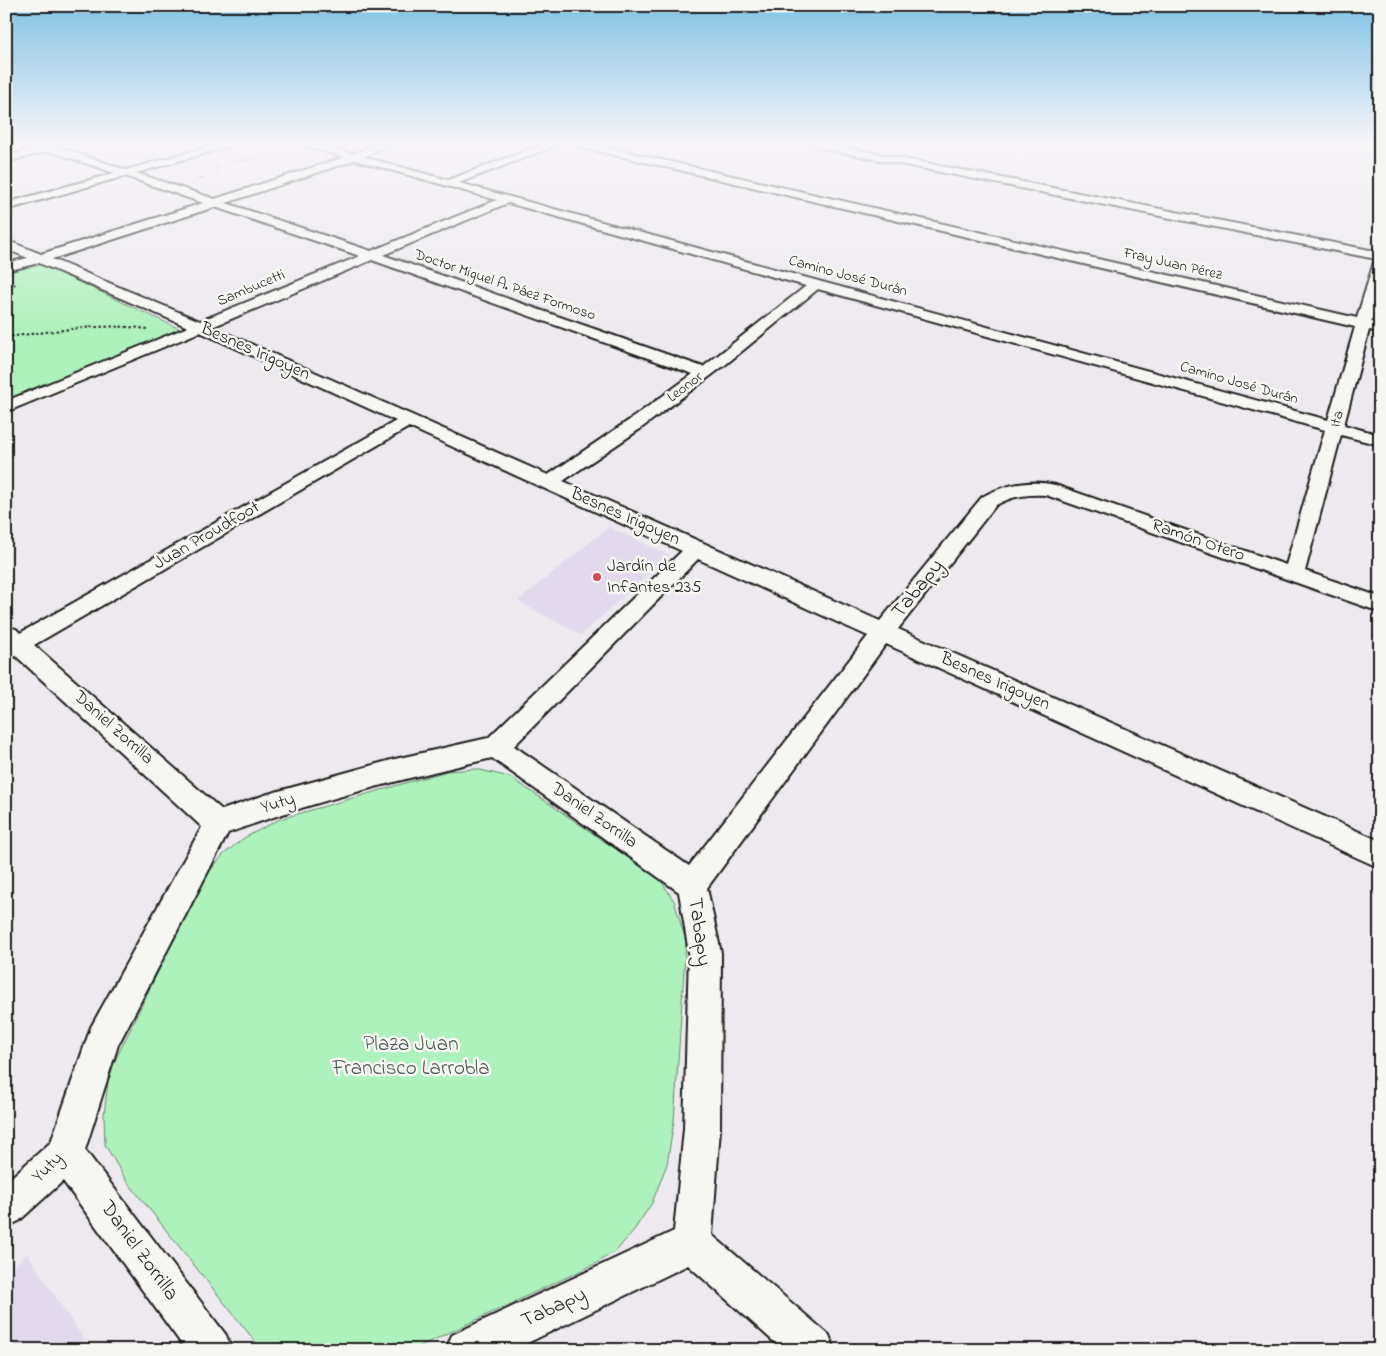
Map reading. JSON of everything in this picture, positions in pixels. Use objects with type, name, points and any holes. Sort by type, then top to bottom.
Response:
[{"type":"street","points":[[6,267],[41,258],[200,207]]},
{"type":"street","name":"Doctor Miguel A. Páez Formoso","points":[[226,207],[370,255],[705,373]]},
{"type":"street","name":"Sambucetti","points":[[6,407],[488,207]]},
{"type":"street","name":"Camino José Durán","points":[[538,207],[1380,440]]},
{"type":"street","name":"Fray Juan Pérez","points":[[855,207],[1372,326]]},
{"type":"street","points":[[1134,207],[1380,256]]},
{"type":"street","name":"Besnes Irigoyen","points":[[6,244],[201,327],[1380,855]]},
{"type":"street","name":"Ita","points":[[1294,575],[1335,427],[1372,326],[1380,262]]},
{"type":"street","name":"Leonor","points":[[548,483],[634,425],[705,373],[816,284]]},
{"type":"street","name":"Juan Proudfoot","points":[[11,643],[408,421]]},
{"type":"street","name":"Ramón Otero","points":[[1015,490],[1026,488],[1048,489],[1380,605]]},
{"type":"street","name":"Tabapy","points":[[467,1350],[692,1243],[702,1129],[705,953],[692,885],[883,632],[988,501],[1001,494],[1015,490]]},
{"type":"street","points":[[496,747],[697,548]]},
{"type":"street","name":"Daniel Zorrilla","points":[[11,643],[218,824]]},
{"type":"street","name":"Daniel Zorrilla","points":[[496,747],[692,885]]},
{"type":"street","name":"Yuty","points":[[6,1208],[65,1154],[103,1039],[218,824],[268,806],[395,770],[496,747]]},
{"type":"street","name":"Daniel Zorrilla","points":[[65,1154],[98,1195],[211,1350]]},
{"type":"street","points":[[692,1243],[814,1350]]},
{"type":"path","points":[[6,337],[128,326],[158,332],[172,339]]},
{"type":"shaded area","name":"Jardín de Infantes 235","points":[[609,527],[669,555],[581,635],[518,601]]},
{"type":"shaded area","points":[[27,1254],[91,1350],[6,1350],[6,1274]]},
{"type":"green space","points":[[36,263],[182,330],[6,404],[6,271]]},
{"type":"green space","name":"Plaza Juan Francisco Larrobla","points":[[476,769],[510,777],[660,879],[674,901],[686,941],[674,1121],[667,1164],[652,1203],[634,1230],[617,1250],[593,1265],[412,1350],[262,1350],[126,1180],[105,1145],[104,1115],[109,1073],[198,889],[208,873],[224,854],[244,838],[280,819],[447,771]]},
{"type":"place","name":"Jardín de Infantes 235","points":[[597,577]]}]
